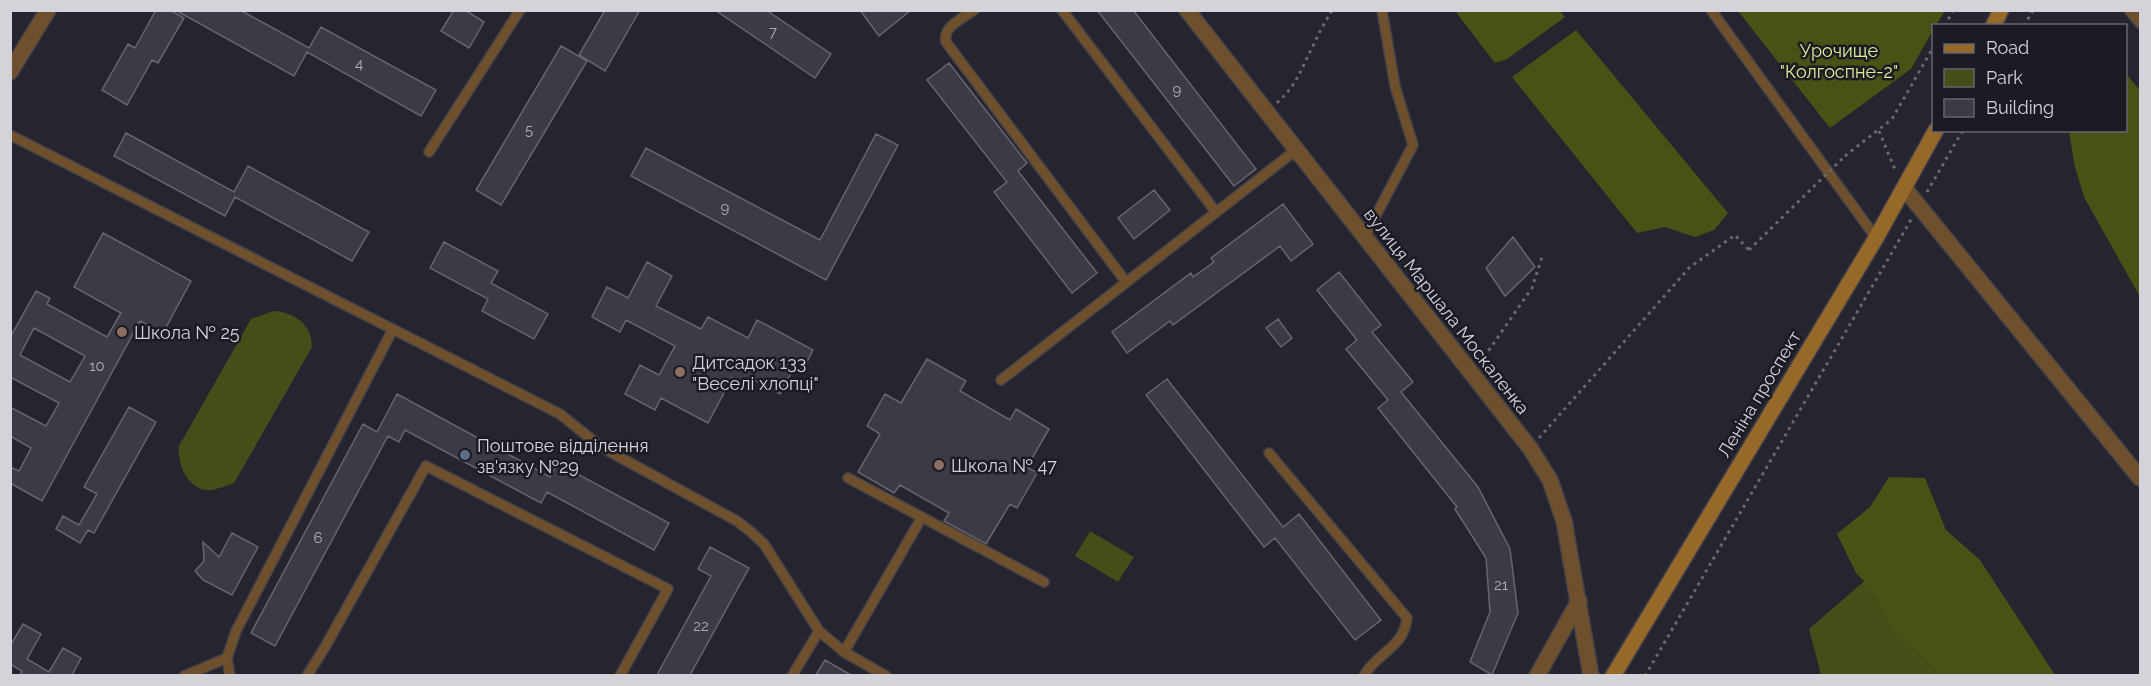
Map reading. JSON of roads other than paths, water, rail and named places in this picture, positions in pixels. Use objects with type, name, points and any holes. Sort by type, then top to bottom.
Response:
[{"type":"main road","points":[[1994,24],[2001,10]]},
{"type":"main road","name":"Леніна проспект","points":[[1613,675],[1876,238],[1935,132]]},
{"type":"street","points":[[10,72],[48,10]]},
{"type":"street","name":"вулиця Маршала Москаленка","points":[[1187,10],[1530,448],[1550,480],[1564,522],[1591,675]]},
{"type":"street","points":[[1905,189],[2140,478]]},
{"type":"street","points":[[1537,675],[1579,601]]},
{"type":"lane","points":[[429,152],[520,10]]},
{"type":"lane","points":[[974,10],[947,30],[946,42],[1126,282]]},
{"type":"lane","points":[[1062,10],[1216,212]]},
{"type":"lane","points":[[1364,238],[1413,145],[1395,86],[1382,10]]},
{"type":"lane","points":[[1711,10],[1876,238]]},
{"type":"lane","points":[[2129,10],[2140,23]]},
{"type":"lane","points":[[10,135],[560,414],[600,447],[737,521],[764,544],[819,631],[844,651],[886,675]]},
{"type":"lane","points":[[1001,380],[1296,150]]},
{"type":"lane","points":[[230,675],[227,658],[236,631],[393,330]]},
{"type":"lane","points":[[1269,453],[1407,618],[1401,639],[1364,675]]},
{"type":"lane","points":[[307,675],[321,655],[426,466],[668,590],[620,675]]},
{"type":"lane","points":[[848,477],[1044,582]]},
{"type":"lane","points":[[844,651],[921,517]]},
{"type":"lane","points":[[792,675],[819,631]]},
{"type":"lane","points":[[184,675],[227,658]]},
{"type":"place","name":"Школа № 25","points":[[122,332]]},
{"type":"place","name":"Дитсадок 133 \"Веселі хлопці\"","points":[[680,372]]},
{"type":"place","name":"Поштове відділення зв'язку №29","points":[[465,455]]},
{"type":"place","name":"Школа № 47","points":[[939,465]]},
{"type":"park label","name":"Урочище \"Колгоспне-2\"","points":[[1839,60]]}]
